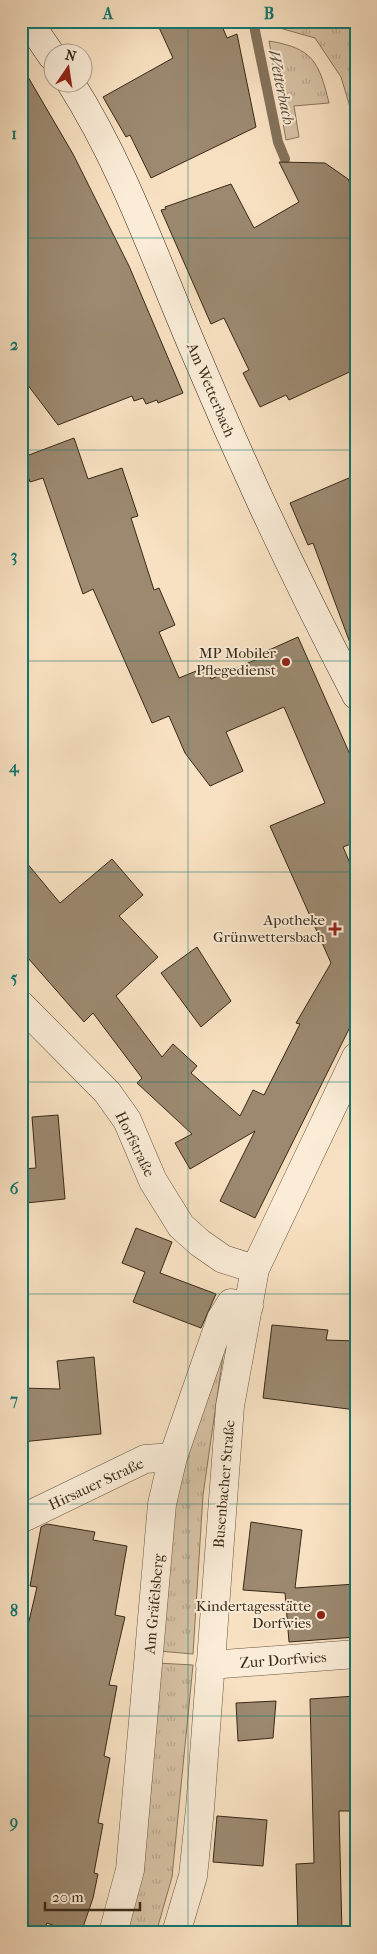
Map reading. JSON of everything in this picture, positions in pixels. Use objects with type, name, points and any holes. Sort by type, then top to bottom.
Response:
[{"type":"street","points":[[28,21],[42,42]]},
{"type":"street","name":"Am Wetterbach","points":[[75,92],[112,159],[135,207],[188,338],[258,497],[356,695]]},
{"type":"street","name":"Horfstraße","points":[[21,1005],[112,1099],[127,1120],[153,1181],[181,1226],[200,1243],[223,1259],[255,1270]]},
{"type":"street","name":"Busenbacher Straße","points":[[176,1933],[193,1876],[200,1809],[230,1406],[255,1270],[356,1057]]},
{"type":"street","name":"Am Gräfelsberg","points":[[112,1933],[130,1870],[162,1504],[173,1457],[221,1319],[232,1303],[249,1306]]},
{"type":"street","name":"Hirsauer Straße","points":[[21,1519],[145,1460],[173,1457]]},
{"type":"street","name":"Zur Dorfwies","points":[[210,1665],[356,1654]]},
{"type":"green space","points":[[275,21],[356,21],[356,127],[341,77],[315,38],[276,27]]},
{"type":"green space","points":[[269,41],[296,48],[305,53],[312,59],[322,77],[329,103],[294,106],[299,137],[286,140]]},
{"type":"green space","points":[[224,1349],[203,1495],[193,1654],[159,1651],[172,1504],[181,1462]]},
{"type":"green space","points":[[157,1663],[193,1665],[172,1877],[156,1933],[124,1933]]},
{"type":"building","points":[[156,21],[220,21],[227,38],[237,34],[256,127],[151,178],[130,135],[126,137],[103,97],[173,58]]},
{"type":"building","points":[[21,65],[73,154],[129,266],[183,393],[158,403],[157,400],[146,404],[143,398],[134,401],[132,396],[58,425],[21,376]]},
{"type":"building","points":[[279,162],[325,163],[348,179],[356,195],[356,369],[289,400],[286,395],[260,407],[243,373],[249,370],[224,318],[211,324],[161,210],[231,184],[254,228],[299,202]]},
{"type":"building","points":[[74,438],[88,479],[122,468],[138,516],[131,518],[154,590],[159,588],[175,625],[159,632],[179,678],[206,667],[211,679],[262,657],[260,654],[298,637],[356,768],[356,842],[343,847],[356,877],[356,1015],[255,1218],[220,1201],[255,1131],[190,1169],[175,1143],[192,1134],[137,1083],[142,1078],[93,1013],[84,1022],[21,950],[21,856],[60,903],[112,859],[143,895],[119,916],[158,957],[116,996],[162,1057],[173,1044],[197,1066],[191,1073],[240,1116],[253,1090],[264,1095],[300,1024],[296,1023],[331,963],[270,826],[325,803],[284,707],[226,732],[243,771],[210,786],[185,753],[169,716],[152,723],[93,589],[83,594],[43,478],[30,482],[21,458]]},
{"type":"building","points":[[356,475],[356,650],[353,651],[313,543],[308,545],[290,503]]},
{"type":"building","points":[[197,947],[231,1001],[201,1027],[161,973]]},
{"type":"building","points":[[58,1115],[65,1199],[26,1203],[23,1169],[36,1168],[32,1117]]},
{"type":"building","points":[[136,1228],[172,1242],[160,1273],[216,1294],[201,1328],[133,1302],[145,1272],[122,1263]]},
{"type":"building","points":[[272,1325],[328,1330],[326,1340],[356,1341],[356,1410],[263,1398]]},
{"type":"building","points":[[94,1357],[101,1434],[21,1442],[21,1388],[60,1389],[57,1361]]},
{"type":"building","points":[[251,1522],[302,1530],[295,1588],[356,1584],[356,1637],[289,1642],[285,1593],[243,1590]]},
{"type":"building","points":[[47,1524],[95,1532],[93,1540],[127,1546],[115,1615],[125,1617],[109,1685],[117,1686],[104,1756],[110,1758],[98,1823],[103,1824],[94,1873],[98,1874],[93,1898],[81,1933],[74,1933],[47,1923],[43,1933],[21,1926],[21,1655],[37,1587],[30,1586],[41,1527]]},
{"type":"building","points":[[356,1696],[356,1811],[339,1811],[342,1933],[298,1933],[296,1864],[314,1863],[310,1699]]},
{"type":"building","points":[[276,1701],[273,1738],[238,1741],[236,1703]]},
{"type":"building","points":[[217,1816],[267,1820],[263,1866],[213,1862]]},
{"type":"waterway","name":"Wetterbach","points":[[253,21],[278,142],[285,159]]},
{"type":"place","name":"MP Mobiler Pflegedienst","points":[[286,662]]},
{"type":"place","name":"Apotheke Grünwettersbach","points":[[335,929]]},
{"type":"place","name":"Kindertagesstätte Dorfwies","points":[[321,1615]]}]
